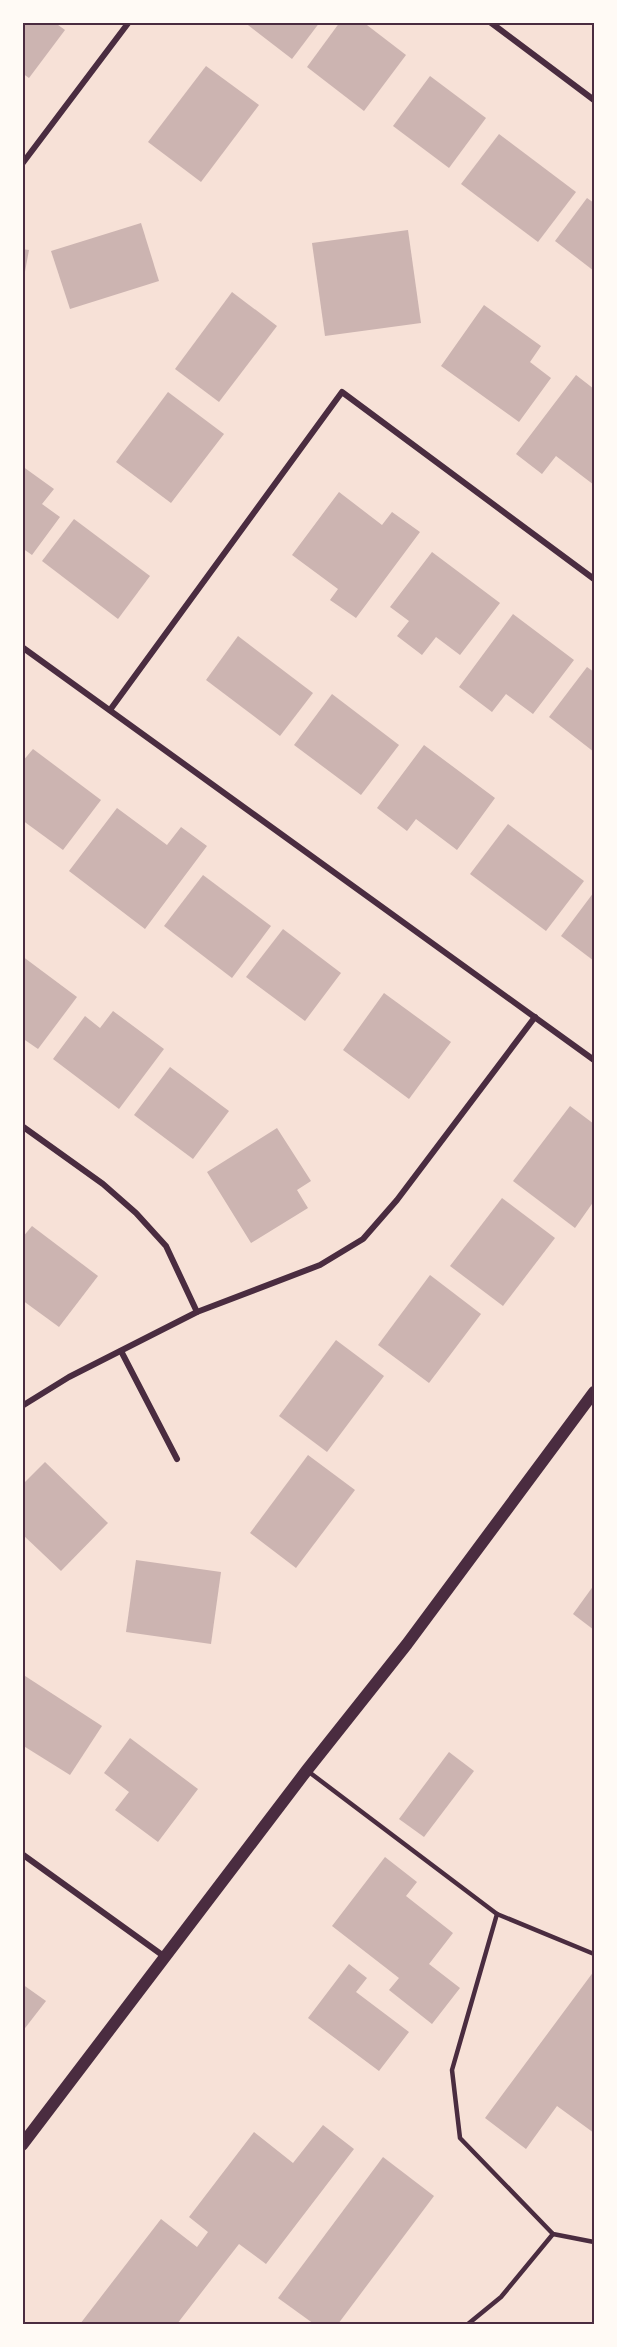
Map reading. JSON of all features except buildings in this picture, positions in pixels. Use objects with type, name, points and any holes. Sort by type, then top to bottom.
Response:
[{"type":"main road","points":[[22,2145],[307,1770],[407,1644],[594,1392]]},
{"type":"street","points":[[23,164],[129,22]]},
{"type":"street","points":[[490,22],[594,100]]},
{"type":"street","points":[[110,710],[342,392],[594,579]]},
{"type":"street","points":[[22,647],[594,1060]]},
{"type":"street","points":[[22,1406],[69,1377],[197,1312],[320,1265],[363,1239],[398,1200],[535,1017]]},
{"type":"street","points":[[22,1126],[103,1184],[136,1213],[166,1246],[197,1312]]},
{"type":"street","points":[[121,1351],[177,1459]]},
{"type":"street","points":[[22,1854],[165,1958]]},
{"type":"lane","points":[[307,1770],[497,1914],[594,1954]]},
{"type":"lane","points":[[497,1914],[452,2070],[460,2138],[553,2234],[594,2242]]},
{"type":"lane","points":[[468,2325],[501,2297],[553,2234]]}]
